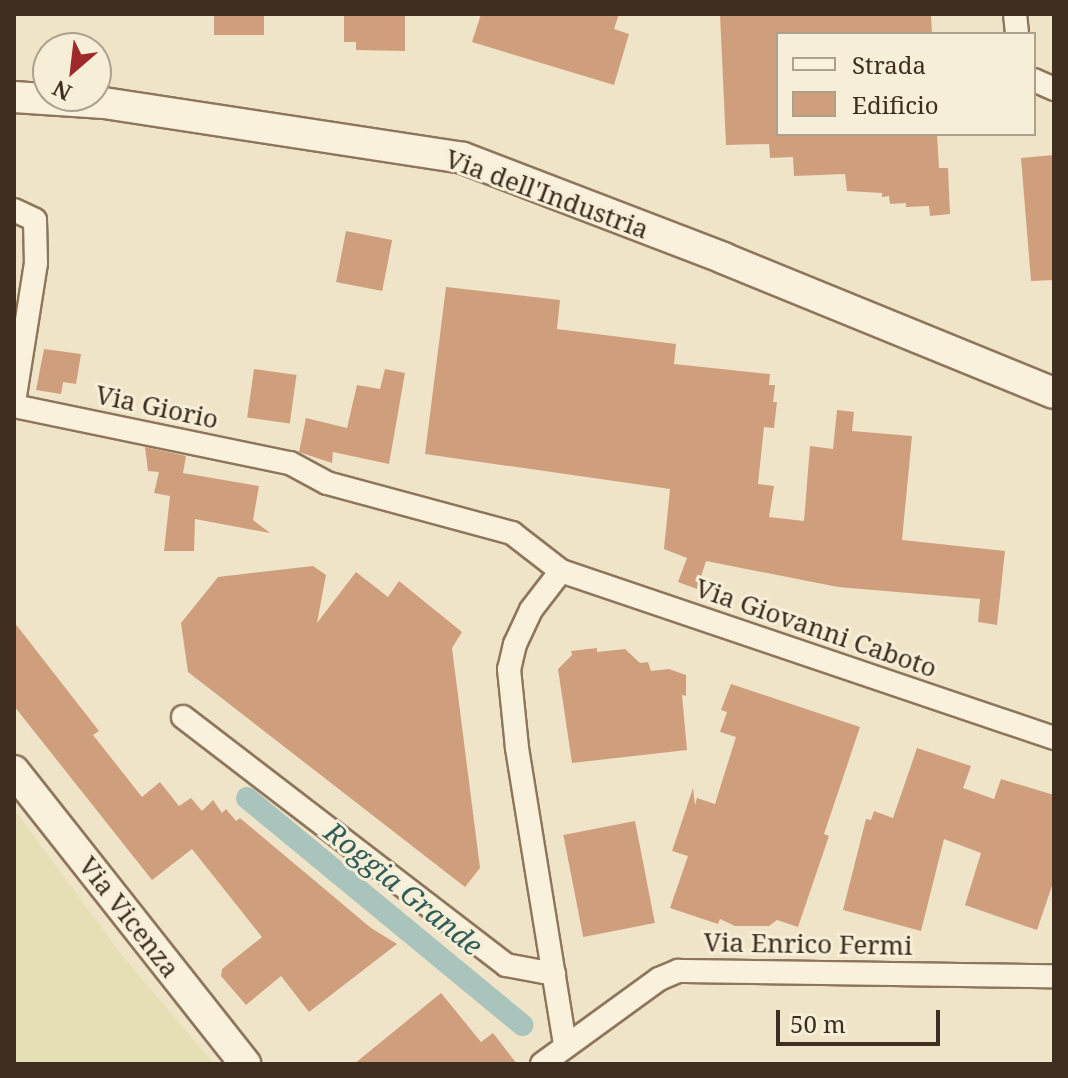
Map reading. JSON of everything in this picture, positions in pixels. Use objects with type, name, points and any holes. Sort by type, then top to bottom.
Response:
[{"type":"main road","name":"Via dell'Industria","points":[[14,97],[104,103],[463,158],[723,258],[1054,393]]},
{"type":"main road","name":"Via Vicenza","points":[[14,771],[245,1064]]},
{"type":"street","name":"Via Giorio","points":[[14,210],[35,220],[36,263],[14,404],[290,463]]},
{"type":"street","name":"Via Giovanni Caboto","points":[[290,463],[327,483],[512,533],[561,571],[1054,738]]},
{"type":"street","points":[[561,571],[531,610],[515,644],[509,669],[517,748],[565,1046]]},
{"type":"street","points":[[183,717],[506,965],[554,974]]},
{"type":"street","name":"Via Enrico Fermi","points":[[542,1064],[659,979],[678,971],[1054,976]]},
{"type":"shaded area","points":[[14,809],[121,954],[214,1064],[14,1064]]},
{"type":"building","points":[[214,14],[264,14],[264,35],[214,35]]},
{"type":"building","points":[[344,14],[405,14],[405,51],[356,50],[356,42],[344,42]]},
{"type":"building","points":[[481,14],[619,14],[614,29],[629,34],[614,85],[472,42]]},
{"type":"building","points":[[720,14],[931,14],[932,32],[776,32],[776,136],[937,136],[939,168],[948,168],[950,214],[930,216],[929,206],[906,207],[906,203],[890,204],[889,196],[882,197],[882,193],[847,191],[845,174],[794,176],[793,157],[770,158],[769,144],[726,145]]},
{"type":"building","points":[[1054,155],[1054,280],[1031,281],[1021,158]]},
{"type":"building","points":[[346,231],[392,240],[382,291],[336,282]]},
{"type":"building","points":[[446,287],[560,300],[557,329],[676,344],[674,364],[770,374],[769,385],[775,385],[773,402],[777,402],[774,428],[764,427],[758,484],[774,486],[769,517],[804,521],[810,446],[833,449],[837,410],[854,412],[852,431],[912,436],[902,540],[1005,551],[997,625],[978,622],[980,599],[838,587],[706,561],[697,589],[678,582],[687,558],[664,549],[670,489],[425,454]]},
{"type":"building","points":[[44,349],[81,354],[76,384],[63,382],[61,394],[36,390]]},
{"type":"building","points":[[254,369],[297,375],[290,424],[247,418]]},
{"type":"building","points":[[385,369],[405,373],[389,464],[333,452],[332,463],[299,452],[306,418],[347,428],[357,385],[380,389]]},
{"type":"building","points":[[145,447],[186,456],[183,473],[259,486],[253,520],[270,533],[195,519],[194,551],[164,551],[170,496],[154,493],[159,472],[148,471]]},
{"type":"building","points":[[313,566],[326,575],[317,623],[356,572],[388,597],[399,581],[462,632],[452,648],[480,868],[465,887],[188,672],[181,623],[218,577]]},
{"type":"building","points":[[14,622],[99,731],[93,735],[142,797],[160,782],[179,806],[191,798],[202,811],[213,800],[222,813],[226,809],[236,821],[240,818],[371,928],[397,944],[309,1012],[281,976],[246,1005],[221,976],[222,969],[262,937],[192,849],[152,880],[14,706]]},
{"type":"building","points":[[597,648],[597,652],[625,649],[640,663],[648,662],[651,671],[669,669],[686,675],[686,696],[682,695],[687,750],[572,763],[558,669],[572,655],[571,651]]},
{"type":"building","points":[[731,684],[860,727],[824,834],[829,836],[798,927],[777,920],[769,926],[735,926],[720,919],[718,924],[670,908],[688,856],[672,851],[693,788],[695,805],[697,798],[715,804],[736,737],[720,732],[727,712],[721,710]]},
{"type":"building","points":[[917,748],[971,766],[963,788],[994,799],[1001,779],[1054,795],[1054,880],[1037,930],[965,905],[981,853],[944,839],[921,931],[843,910],[866,819],[871,820],[874,811],[893,818]]},
{"type":"building","points":[[635,821],[655,923],[583,937],[563,835]]},
{"type":"building","points":[[441,993],[481,1042],[493,1033],[517,1064],[354,1064]]},
{"type":"waterway","name":"Roggia Grande","points":[[247,798],[522,1025]]}]
